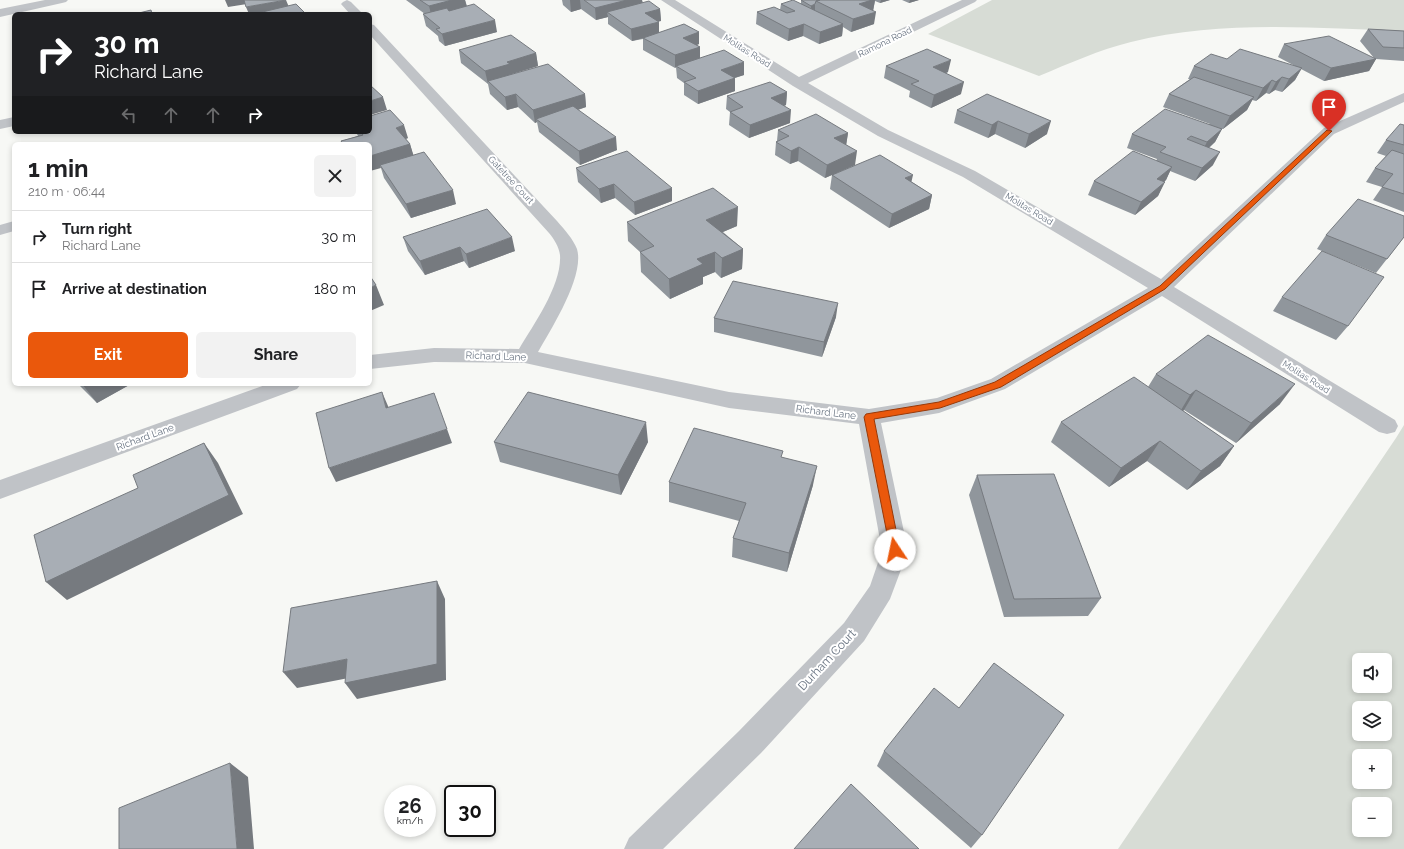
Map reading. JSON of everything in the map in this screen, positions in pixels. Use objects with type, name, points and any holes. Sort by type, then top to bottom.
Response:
[{"type":"street","points":[[0,13],[62,0]]},
{"type":"street","name":"Molitas Road","points":[[667,0],[798,83],[883,133],[969,174],[1162,288],[1387,426]]},
{"type":"street","name":"Ramona Road","points":[[798,83],[971,0]]},
{"type":"street","points":[[348,4],[355,12]]},
{"type":"street","name":"Gatetree Court","points":[[372,30],[544,216],[566,244],[569,254],[569,266],[564,280],[554,305],[525,356]]},
{"type":"street","name":"Richard Lane","points":[[372,362],[434,355],[525,356],[729,400],[869,417],[940,405],[998,384],[1162,288],[1329,131],[1404,97]]},
{"type":"street","points":[[0,125],[12,122]]},
{"type":"street","points":[[0,230],[12,227]]},
{"type":"street","name":"Richard Lane","points":[[0,490],[285,386]]},
{"type":"street","name":"Durham Court","points":[[640,849],[750,742],[854,632],[882,591],[895,550],[869,417]]},
{"type":"shaded area","points":[[992,0],[1404,0],[1404,31],[1267,27],[1232,28],[1165,35],[1119,45],[1039,76],[928,34]]},
{"type":"shaded area","points":[[1404,425],[1404,849],[1118,849],[1396,438]]},
{"type":"building","points":[[244,0],[286,0],[246,7]]},
{"type":"building","points":[[420,0],[452,0],[429,6]]},
{"type":"building","points":[[584,0],[627,0],[595,8]]},
{"type":"building","points":[[793,0],[843,24],[820,32],[804,24],[789,29],[757,12],[774,7],[787,13],[795,11],[781,4]]},
{"type":"building","points":[[801,0],[820,0],[816,1],[815,4],[811,6]]},
{"type":"building","points":[[872,0],[859,4],[876,12],[853,19],[816,1]]},
{"type":"building","points":[[649,1],[660,9],[645,13],[659,22],[631,29],[607,12]]},
{"type":"building","points":[[296,4],[304,12],[262,12]]},
{"type":"building","points":[[474,4],[495,20],[442,34],[436,29],[440,28],[423,14],[447,8],[449,11]]},
{"type":"building","points":[[684,24],[699,32],[683,38],[700,47],[675,55],[643,38]]},
{"type":"building","points":[[1368,29],[1404,31],[1404,48],[1383,47]]},
{"type":"building","points":[[511,35],[536,53],[507,62],[510,64],[485,71],[459,50]]},
{"type":"building","points":[[1329,36],[1376,59],[1331,68],[1284,44]]},
{"type":"building","points":[[927,49],[951,60],[933,67],[964,82],[934,95],[911,84],[919,81],[886,66]]},
{"type":"building","points":[[1240,49],[1302,68],[1289,79],[1282,77],[1276,82],[1272,80],[1263,88],[1194,66],[1211,54],[1227,59]]},
{"type":"building","points":[[724,50],[744,62],[721,70],[735,78],[698,91],[684,82],[696,78],[676,66]]},
{"type":"building","points":[[548,64],[585,94],[533,110],[516,94],[505,97],[488,81]]},
{"type":"building","points":[[1194,77],[1254,97],[1230,116],[1169,94]]},
{"type":"building","points":[[770,82],[787,92],[771,98],[791,110],[750,125],[730,112],[743,107],[727,96]]},
{"type":"building","points":[[372,87],[383,97],[372,100]]},
{"type":"building","points":[[987,94],[1051,121],[1029,134],[998,121],[992,125],[957,110]]},
{"type":"building","points":[[573,106],[616,137],[579,151],[536,119]]},
{"type":"building","points":[[1165,109],[1222,129],[1207,142],[1191,136],[1187,139],[1220,152],[1202,168],[1160,152],[1166,147],[1132,134]]},
{"type":"building","points":[[390,110],[404,125],[396,128],[410,144],[372,155],[372,142],[342,142],[341,141],[363,135],[362,134],[372,134],[372,115]]},
{"type":"building","points":[[816,114],[848,133],[834,138],[857,151],[827,165],[799,147],[791,151],[776,142],[789,136],[778,130]]},
{"type":"building","points":[[1400,124],[1404,125],[1404,145],[1386,140]]},
{"type":"building","points":[[1392,150],[1404,154],[1404,194],[1382,187],[1393,174],[1375,168]]},
{"type":"building","points":[[627,151],[672,188],[634,202],[614,184],[599,189],[576,168]]},
{"type":"building","points":[[1133,151],[1172,167],[1157,179],[1165,182],[1141,202],[1094,181]]},
{"type":"building","points":[[424,152],[453,190],[406,204],[380,165]]},
{"type":"building","points":[[880,155],[913,175],[905,178],[932,195],[892,214],[832,175]]},
{"type":"building","points":[[713,188],[738,207],[706,220],[743,249],[722,258],[715,252],[697,259],[703,264],[669,279],[640,252],[654,246],[627,222]]},
{"type":"building","points":[[1358,199],[1404,216],[1404,237],[1387,259],[1326,235]]},
{"type":"building","points":[[487,209],[512,237],[466,254],[460,247],[420,261],[403,237]]},
{"type":"building","points":[[1322,251],[1384,277],[1348,326],[1282,297]]},
{"type":"building","points":[[372,279],[376,285],[372,287]]},
{"type":"building","points":[[733,281],[838,303],[824,342],[714,318]]},
{"type":"building","points":[[1208,335],[1295,384],[1251,423],[1196,390],[1190,395],[1156,374]]},
{"type":"building","points":[[1134,377],[1234,446],[1201,471],[1160,441],[1121,468],[1061,422]]},
{"type":"building","points":[[382,392],[386,408],[434,393],[447,429],[329,468],[316,413]]},
{"type":"building","points":[[528,392],[646,422],[618,475],[494,442]]},
{"type":"building","points":[[694,428],[783,451],[781,457],[817,466],[789,553],[733,538],[746,503],[669,482]]},
{"type":"building","points":[[204,443],[229,495],[46,582],[34,535],[138,488],[133,475]]},
{"type":"building","points":[[1054,474],[1101,598],[1014,599],[977,475]]},
{"type":"building","points":[[437,581],[437,664],[345,683],[347,659],[283,672],[291,608]]},
{"type":"building","points":[[994,663],[1064,715],[982,835],[884,751],[934,688],[959,708]]},
{"type":"building","points":[[230,763],[237,849],[119,849],[119,808]]},
{"type":"building","points":[[851,784],[919,849],[794,849]]},
{"type":"route","points":[[895,550],[869,417],[940,405],[998,384],[1162,288],[1329,131]]}]
